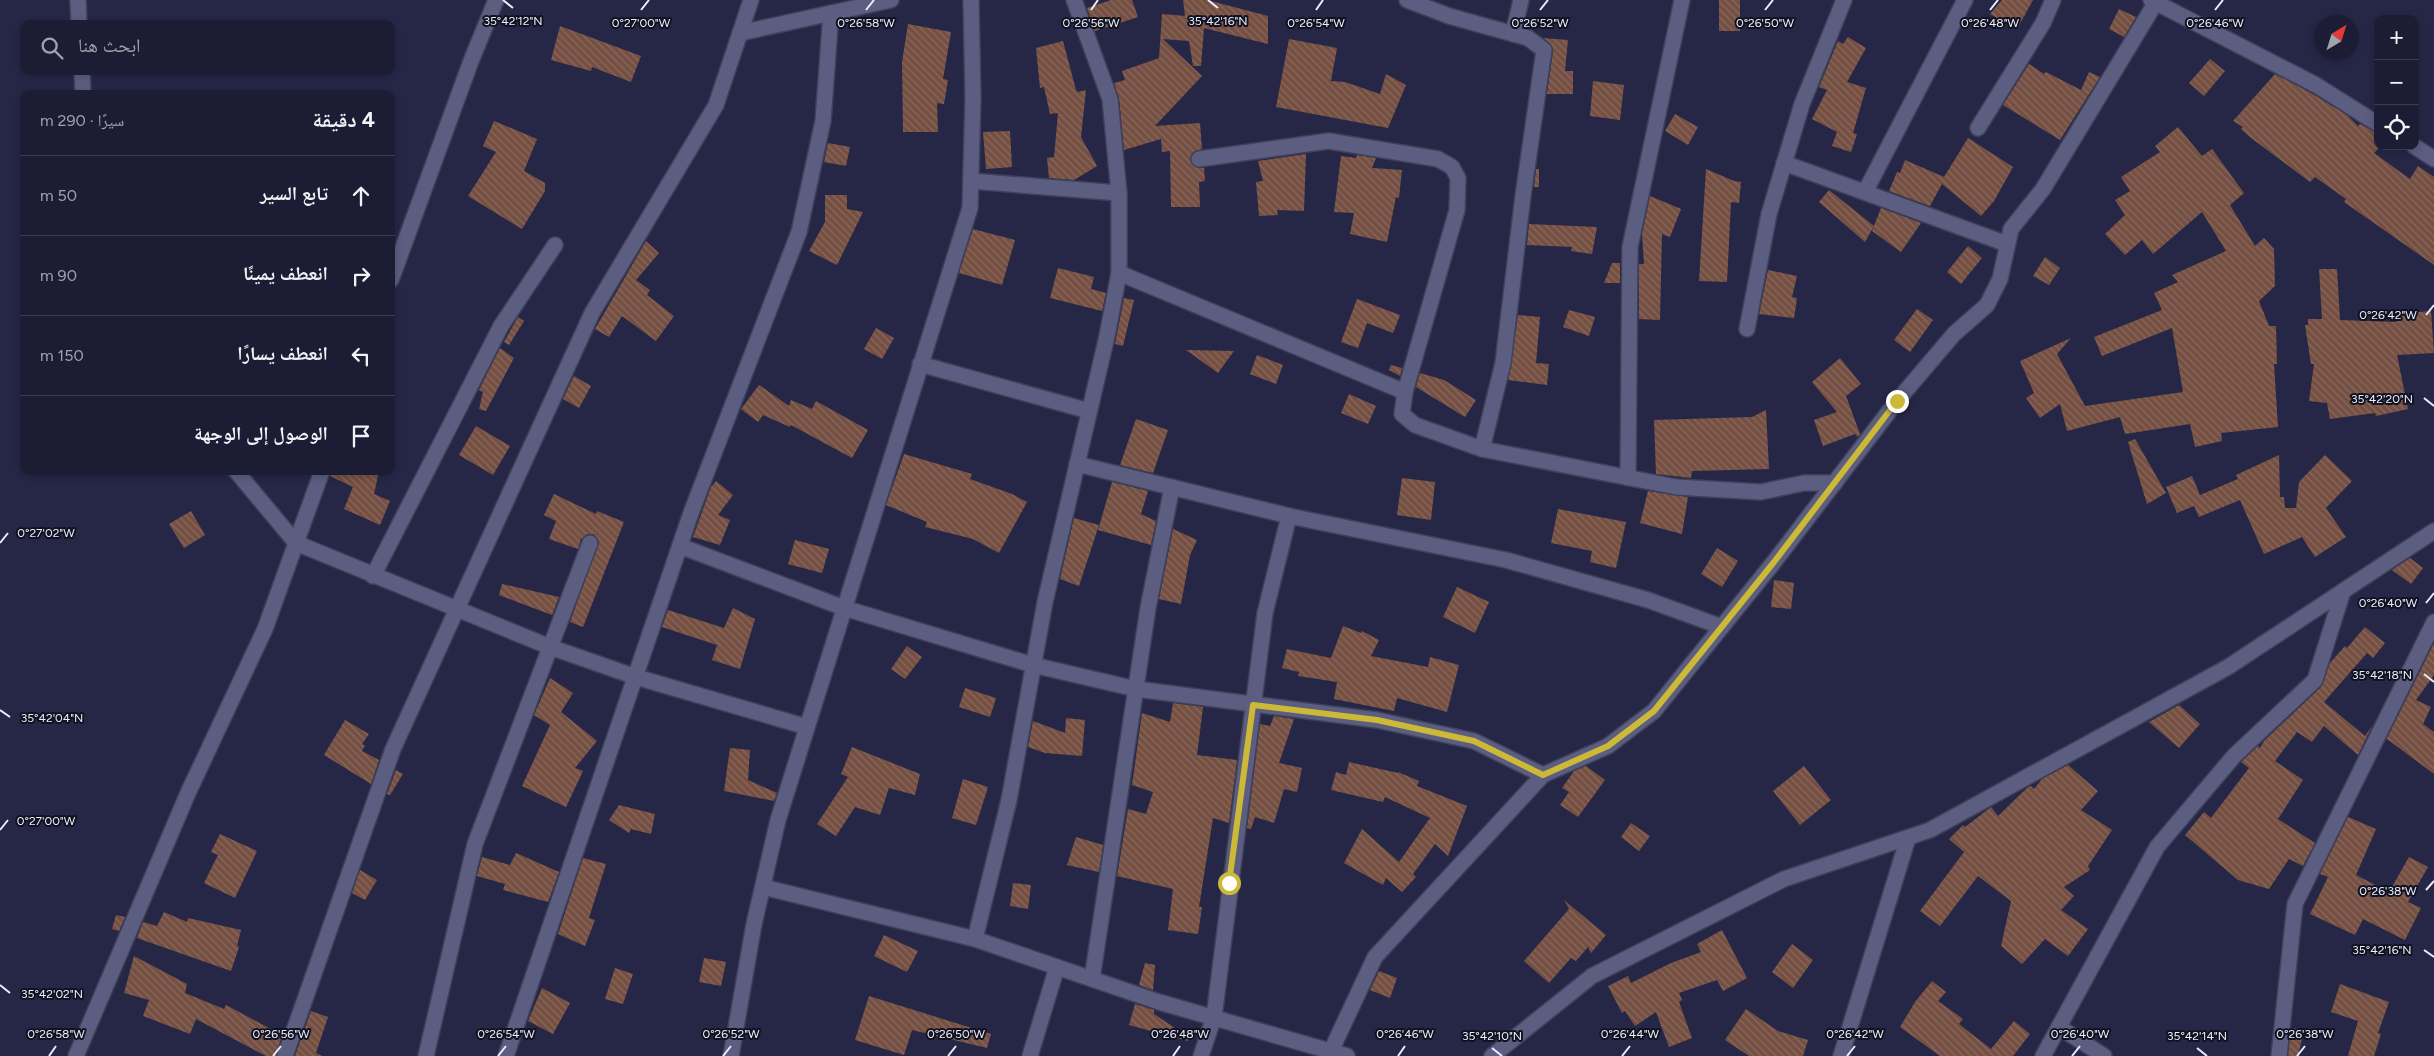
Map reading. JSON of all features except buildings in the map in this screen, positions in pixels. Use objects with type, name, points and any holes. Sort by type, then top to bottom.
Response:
[{"type":"street","points":[[78,0],[79,20]]},
{"type":"street","points":[[395,269],[470,61],[496,0]]},
{"type":"street","points":[[285,1056],[393,750],[592,313],[716,105],[751,0]]},
{"type":"street","points":[[740,33],[891,0]]},
{"type":"street","points":[[731,1056],[763,887],[778,820],[970,208],[971,0]]},
{"type":"street","points":[[975,939],[1009,800],[1045,602],[1119,273],[1119,193],[1110,100],[1074,0]]},
{"type":"street","points":[[1407,0],[1449,16],[1528,38],[1544,50],[1523,196],[1503,363],[1482,449]]},
{"type":"street","points":[[1513,34],[1521,0]]},
{"type":"street","points":[[1628,478],[1630,247],[1682,0]]},
{"type":"street","points":[[1747,329],[1769,214],[1784,163],[1802,104],[1844,0]]},
{"type":"street","points":[[1866,192],[1965,0]]},
{"type":"street","points":[[1978,128],[2043,24],[2053,0]]},
{"type":"street","points":[[1331,1051],[1375,957],[1543,775],[1608,746],[1654,711],[1923,371],[1954,334],[1987,305],[2000,278],[2011,228],[2043,189],[2154,1],[2316,85],[2374,121]]},
{"type":"street","points":[[506,1056],[680,546],[799,232],[823,121],[831,13]]},
{"type":"street","points":[[82,75],[83,90]]},
{"type":"street","points":[[1199,159],[1329,141],[1438,159],[1452,166],[1458,178],[1457,210],[1405,392],[1402,414],[1415,425],[1482,449],[1676,487],[1761,492],[1804,483],[1836,483]]},
{"type":"street","points":[[2419,149],[2434,159]]},
{"type":"street","points":[[1784,163],[2007,244]]},
{"type":"street","points":[[971,181],[1119,193]]},
{"type":"street","points":[[372,576],[501,326],[556,245]]},
{"type":"street","points":[[1119,273],[1405,392]]},
{"type":"street","points":[[920,364],[1089,411]]},
{"type":"street","points":[[1077,464],[1289,516],[1506,560],[1648,600],[1722,627]]},
{"type":"street","points":[[239,475],[296,544],[550,647],[636,677],[807,727]]},
{"type":"street","points":[[76,1056],[188,793],[265,629],[321,475]]},
{"type":"street","points":[[1092,979],[1148,608],[1172,487]]},
{"type":"street","points":[[1201,1056],[1214,1017],[1266,613],[1289,516]]},
{"type":"street","points":[[1492,1056],[1592,976],[1784,879],[1930,830],[2228,667],[2434,531]]},
{"type":"street","points":[[426,1056],[475,844],[590,543]]},
{"type":"street","points":[[680,546],[844,608],[1033,665],[1136,689],[1377,720],[1474,741],[1543,775]]},
{"type":"street","points":[[2043,1056],[2156,847],[2234,756],[2315,680],[2343,591]]},
{"type":"street","points":[[2279,1056],[2295,904],[2434,622]]},
{"type":"street","points":[[1841,1056],[1908,838]]},
{"type":"street","points":[[763,887],[975,939],[1159,1002],[1347,1056]]},
{"type":"street","points":[[1030,1056],[1057,967]]},
{"type":"street","points":[[2059,1027],[2104,1056]]},
{"type":"route","points":[[1229,883],[1253,705],[1377,720],[1474,741],[1543,775],[1608,746],[1654,711],[1836,483],[1897,401]]}]
